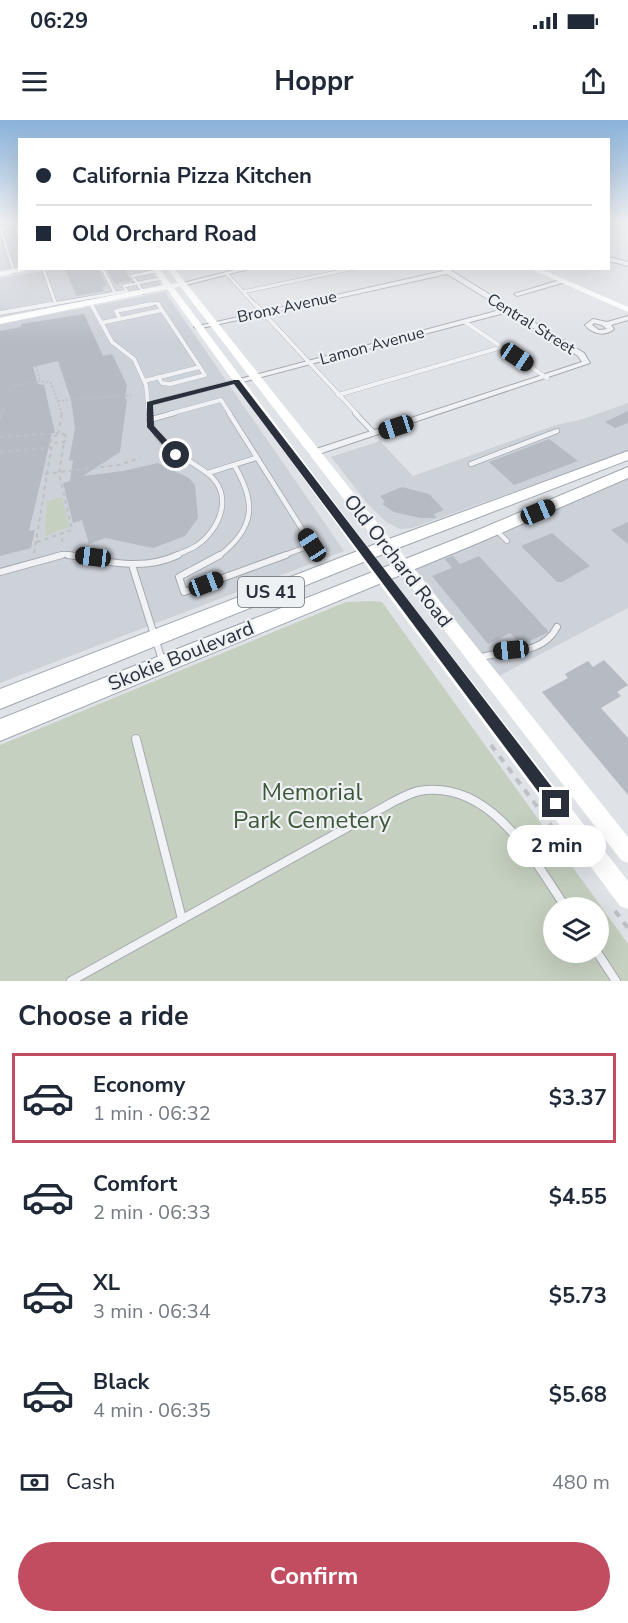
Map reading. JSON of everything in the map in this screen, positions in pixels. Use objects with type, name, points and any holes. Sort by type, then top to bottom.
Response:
[{"type":"main road","points":[[0,274],[24,270]]},
{"type":"main road","name":"Old Orchard Road","points":[[172,270],[628,853]]},
{"type":"main road","points":[[535,270],[628,310]]},
{"type":"main road","name":"Old Orchard Road","points":[[158,273],[381,575],[628,898]]},
{"type":"main road","points":[[0,321],[92,304],[128,293],[144,293],[182,284]]},
{"type":"main road","name":"Skokie Boulevard","points":[[0,699],[387,546],[628,456]]},
{"type":"main road","name":"Skokie Boulevard","points":[[0,730],[403,567],[628,472]]},
{"type":"street","points":[[182,284],[241,270]]},
{"type":"street","name":"Central Street","points":[[445,270],[581,356],[586,363],[547,378]]},
{"type":"street","name":"Bronx Avenue","points":[[197,327],[445,270]]},
{"type":"street","points":[[517,294],[560,282]]},
{"type":"street","name":"Lamon Avenue","points":[[236,381],[509,310]]},
{"type":"street","points":[[608,324],[628,318]]},
{"type":"street","points":[[313,453],[547,378]]},
{"type":"lane","points":[[11,262],[14,272]]},
{"type":"lane","points":[[44,270],[55,302]]},
{"type":"lane","points":[[103,270],[115,293]]},
{"type":"lane","points":[[243,292],[346,270]]},
{"type":"lane","points":[[0,313],[55,302],[128,293],[124,286],[138,284],[158,273]]},
{"type":"lane","points":[[144,293],[132,276],[158,273]]},
{"type":"lane","points":[[226,273],[374,434]]},
{"type":"lane","points":[[120,319],[116,311],[157,303],[205,375],[170,384],[162,383],[158,377]]},
{"type":"lane","points":[[0,572],[64,554],[132,565],[146,565],[173,559],[196,546],[212,531],[222,514],[221,488],[208,473],[167,447],[155,434],[149,420],[149,404],[144,381],[134,359],[116,346],[92,304]]},
{"type":"lane","points":[[101,323],[162,310]]},
{"type":"lane","points":[[465,322],[547,378]]},
{"type":"lane","points":[[338,394],[502,347]]},
{"type":"lane","points":[[144,381],[200,367]]},
{"type":"lane","points":[[149,404],[236,381]]},
{"type":"lane","points":[[149,420],[220,400],[312,545],[184,592],[179,577],[224,552],[233,544],[248,517],[250,498],[234,465]]},
{"type":"lane","points":[[471,464],[557,431]]},
{"type":"lane","points":[[208,473],[256,458]]},
{"type":"lane","points":[[495,529],[507,541]]},
{"type":"lane","points":[[132,565],[163,663]]},
{"type":"lane","points":[[476,659],[488,652],[526,651],[556,633],[557,627]]},
{"type":"lane","points":[[136,739],[182,919]]},
{"type":"lane","points":[[71,981],[393,802],[418,791],[447,791],[459,794],[470,798],[491,812],[513,833],[558,897]]},
{"type":"lane","points":[[604,963],[614,979]]},
{"type":"path","points":[[36,366],[40,381]]},
{"type":"path","points":[[0,419],[11,387],[40,381],[51,383],[62,413],[59,433],[50,439],[51,446],[34,553]]},
{"type":"path","points":[[57,401],[131,395]]},
{"type":"path","points":[[0,437],[59,433],[67,436],[59,472],[72,531],[37,542]]},
{"type":"path","points":[[0,452],[51,446],[64,442]]},
{"type":"path","points":[[45,474],[119,465],[140,458]]},
{"type":"path","points":[[62,542],[63,533]]},
{"type":"shaded area","points":[[0,262],[18,262],[18,267],[0,271]]},
{"type":"shaded area","points":[[50,270],[150,270],[162,286],[0,317],[0,278]]},
{"type":"shaded area","points":[[165,292],[344,551],[0,683],[0,324]]},
{"type":"shaded area","points":[[628,403],[628,451],[412,528],[400,529],[386,522],[367,503],[331,457],[380,441],[413,476],[556,425],[583,419]]},
{"type":"shaded area","points":[[628,478],[628,608],[499,676],[415,569]]},
{"type":"green space","points":[[62,497],[69,527],[45,536],[47,501]]},
{"type":"green space","name":"Memorial Park Cemetery","points":[[346,602],[382,602],[594,897],[543,897],[543,963],[609,963],[609,918],[628,944],[628,981],[0,981],[0,745]]},
{"type":"building","points":[[65,270],[99,270],[107,286],[102,287],[104,291],[77,296]]},
{"type":"building","points":[[107,270],[125,270],[131,281],[115,284]]},
{"type":"building","points":[[84,314],[103,356],[112,354],[127,385],[125,398],[127,400],[120,452],[83,476],[123,471],[158,463],[189,478],[195,485],[198,518],[185,536],[153,548],[105,538],[89,544],[82,520],[73,523],[63,483],[70,481],[73,460],[69,461],[75,428],[71,400],[58,361],[33,367],[38,384],[44,385],[55,433],[52,433],[29,531],[35,530],[31,548],[0,556],[0,331],[21,327],[21,324]]},
{"type":"building","points":[[628,411],[628,423],[615,428],[605,422]]},
{"type":"building","points":[[549,439],[578,461],[514,485],[489,462]]},
{"type":"building","points":[[402,487],[429,494],[444,510],[434,514],[436,518],[420,518],[394,512],[382,504],[385,502],[380,496]]},
{"type":"building","points":[[628,522],[628,544],[611,530]]},
{"type":"building","points":[[552,533],[590,566],[562,582],[557,582],[521,546]]},
{"type":"building","points":[[453,556],[460,564],[479,556],[548,631],[547,633],[521,645],[510,633],[488,644],[432,576],[452,568],[445,559]]},
{"type":"building","points":[[604,660],[628,685],[617,692],[621,696],[601,708],[628,738],[628,795],[542,692],[568,678],[565,674],[588,661],[593,667]]},
{"type":"route","points":[[176,455],[150,427],[149,404],[236,381],[556,804]]}]
